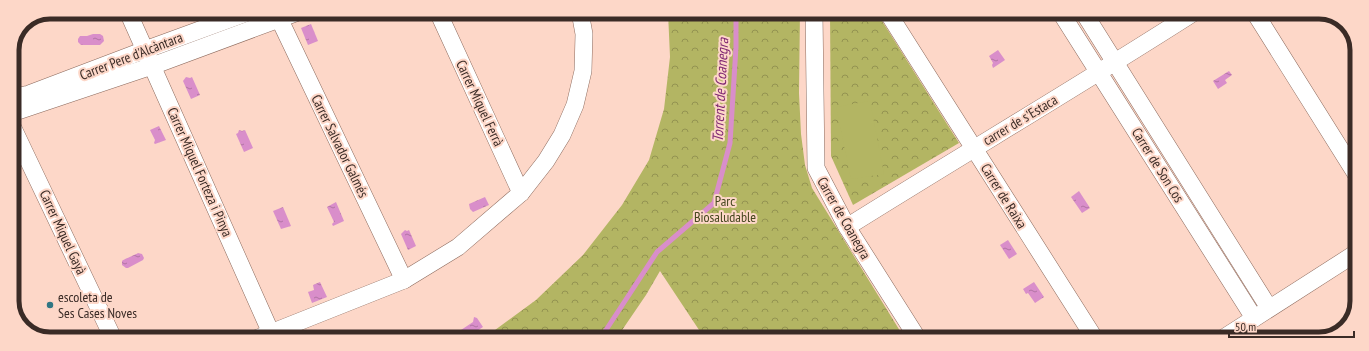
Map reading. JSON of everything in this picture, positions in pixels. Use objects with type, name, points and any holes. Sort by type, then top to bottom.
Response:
[{"type":"street","name":"Carrer Miquel Forteza i Pinya","points":[[131,19],[262,332]]},
{"type":"street","name":"Carrer Pere d'Alcàntara","points":[[19,96],[29,94],[230,19]]},
{"type":"street","points":[[19,111],[152,66],[270,19]]},
{"type":"street","name":"Carrer Salvador Galmés","points":[[279,19],[404,280]]},
{"type":"street","name":"Carrer Miquel Ferrà","points":[[441,19],[521,193]]},
{"type":"street","points":[[274,332],[404,280],[458,247],[521,193],[546,161],[562,135],[575,105],[583,71],[584,34],[581,19]]},
{"type":"street","name":"Carrer de Coanegra","points":[[814,19],[816,168],[848,226],[914,332]]},
{"type":"street","name":"Carrer de Raixa","points":[[892,19],[1091,332]]},
{"type":"street","name":"Carrer de Son Cos","points":[[1065,19],[1254,318]]},
{"type":"street","name":"Carrer de Son Cos","points":[[1088,19],[1269,308]]},
{"type":"street","name":"carrer de s'Estaca","points":[[848,226],[1115,63],[1184,19]]},
{"type":"street","points":[[1259,19],[1350,164]]},
{"type":"street","name":"Carrer Miquel Gayà","points":[[19,141],[110,332]]},
{"type":"street","points":[[1233,332],[1350,257]]},
{"type":"green space","name":"Parc Biosaludable","points":[[668,19],[800,19],[799,93],[801,134],[805,165],[812,188],[901,332],[700,332],[660,271],[646,295],[621,332],[492,332],[536,300],[583,255],[622,205],[649,160],[664,109],[670,57]]},
{"type":"green space","points":[[830,19],[881,19],[959,143],[853,205],[831,156]]},
{"type":"green space","points":[[870,101],[884,174],[851,179],[836,107]]},
{"type":"water","points":[[311,24],[318,41],[308,45],[301,28]]},
{"type":"water","points":[[100,34],[103,36],[104,41],[100,45],[81,45],[78,42],[80,36]]},
{"type":"water","points":[[998,50],[1005,60],[993,68],[993,63],[989,56]]},
{"type":"water","points":[[1229,71],[1232,75],[1225,80],[1227,83],[1218,89],[1213,81]]},
{"type":"water","points":[[186,77],[192,77],[200,95],[191,99],[183,81]]},
{"type":"water","points":[[159,126],[166,140],[155,144],[155,140],[150,130]]},
{"type":"water","points":[[239,130],[245,130],[253,148],[244,152],[236,134]]},
{"type":"water","points":[[1079,191],[1090,208],[1082,213],[1071,197]]},
{"type":"water","points":[[485,197],[489,205],[473,212],[470,209],[469,204]]},
{"type":"water","points":[[336,202],[344,221],[333,226],[332,224],[334,222],[327,207]]},
{"type":"water","points":[[283,207],[291,226],[281,229],[273,211]]},
{"type":"water","points":[[405,230],[409,230],[416,246],[408,250],[401,234]]},
{"type":"water","points":[[1008,240],[1017,254],[1009,259],[1000,245]]},
{"type":"water","points":[[138,253],[142,254],[144,258],[143,260],[128,268],[122,265],[122,261]]},
{"type":"water","points":[[320,282],[327,297],[312,303],[308,292],[314,290],[313,285]]},
{"type":"water","points":[[1034,282],[1044,297],[1035,303],[1023,289]]},
{"type":"water","points":[[474,317],[477,318],[483,327],[475,332],[462,332],[461,330],[473,322]]},
{"type":"waterway","name":"Torrent de Coanegra","points":[[604,332],[657,252],[714,203],[730,143],[736,47],[736,19]]},
{"type":"place","name":"escoleta de Ses Cases Noves","points":[[50,305]]}]
